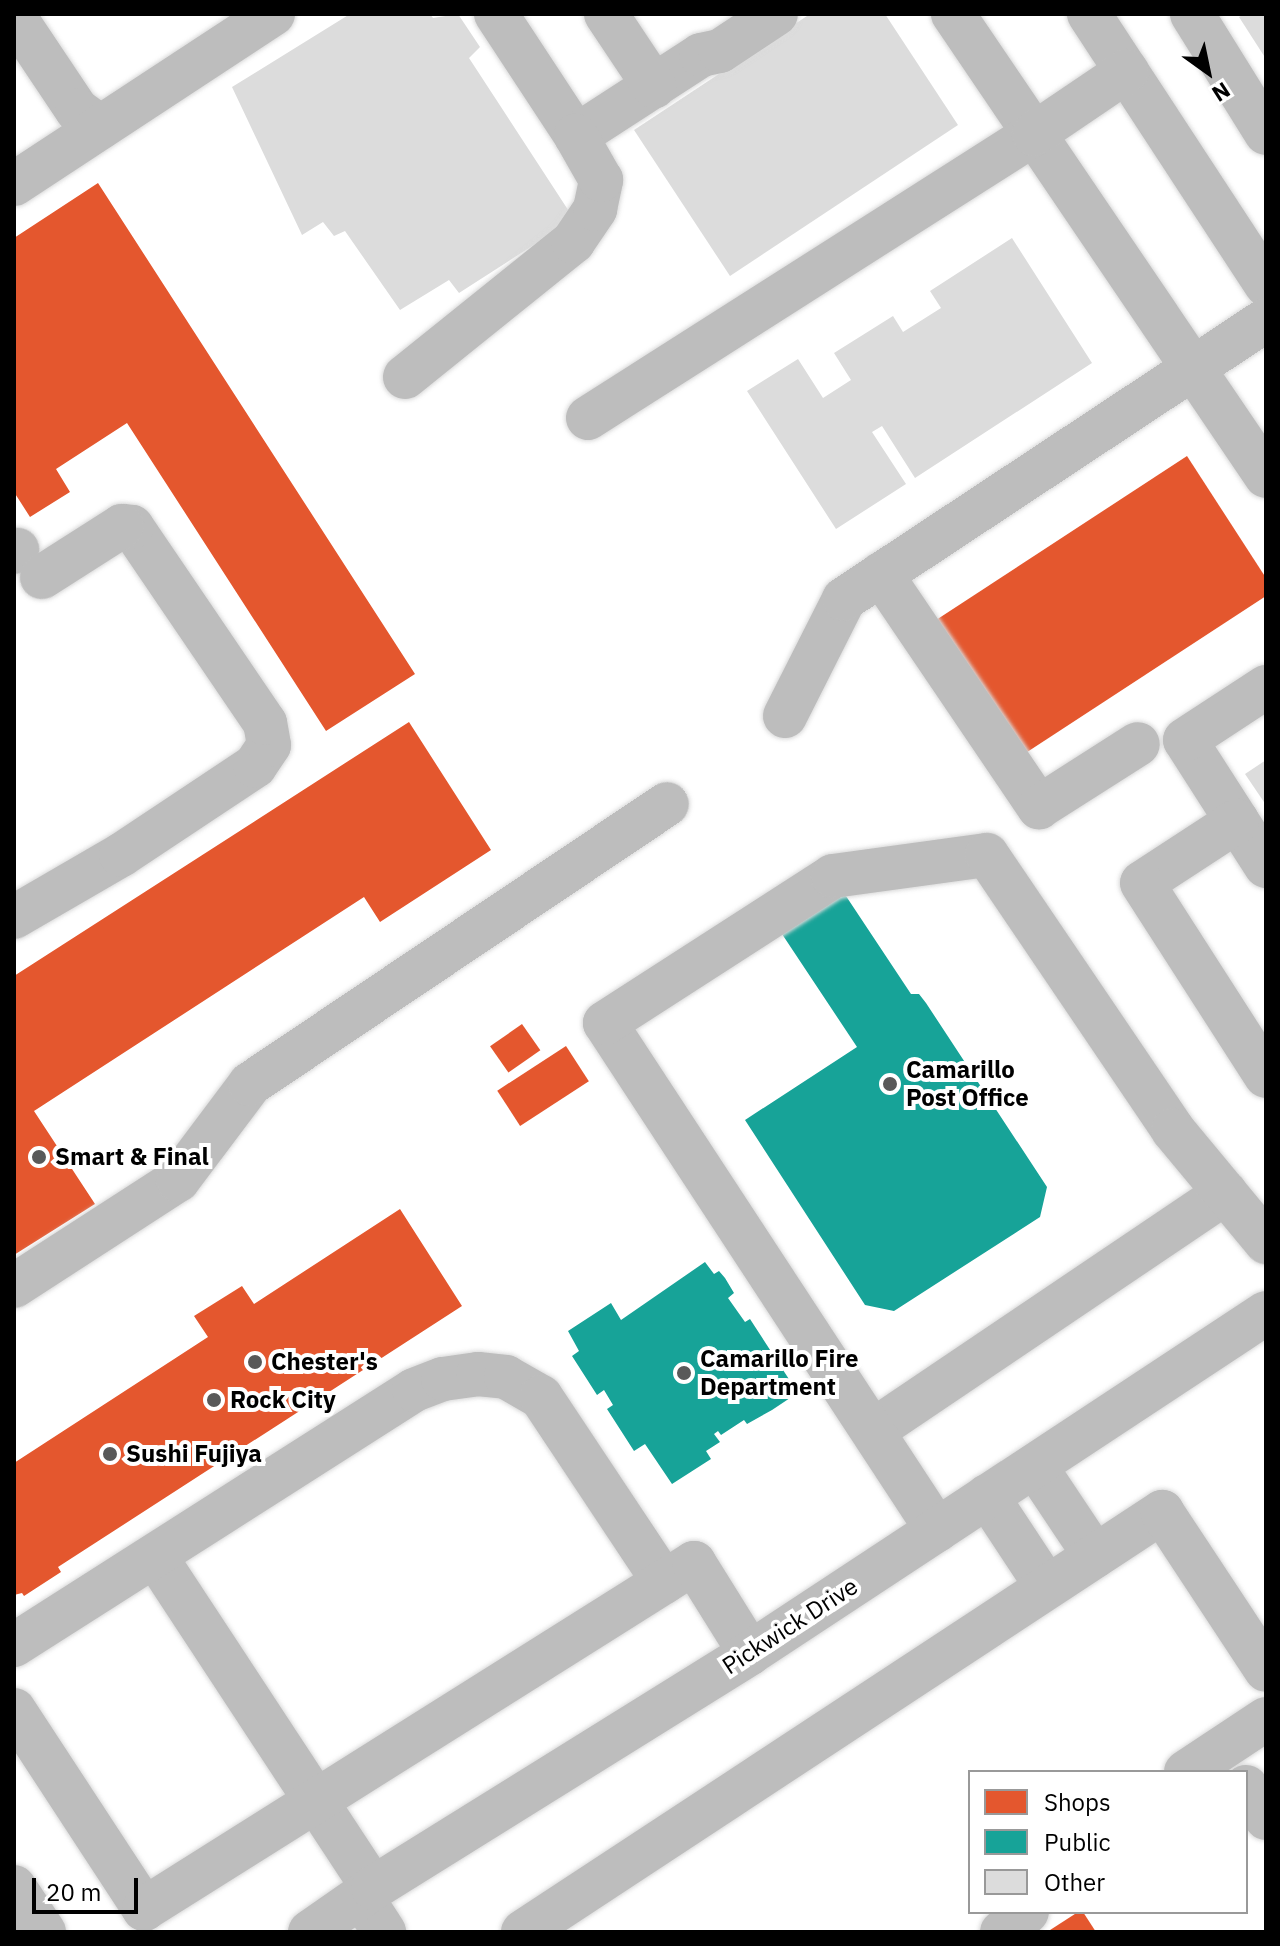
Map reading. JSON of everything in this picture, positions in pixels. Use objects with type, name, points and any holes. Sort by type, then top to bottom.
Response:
[{"type":"street","points":[[14,184],[273,14]]},
{"type":"street","points":[[405,377],[573,242],[595,209],[601,180],[496,14]]},
{"type":"street","points":[[606,14],[654,86]]},
{"type":"street","points":[[576,136],[701,55],[720,51],[728,27],[776,14]]},
{"type":"street","points":[[953,14],[1266,476]]},
{"type":"street","points":[[14,16],[77,110],[100,127]]},
{"type":"street","points":[[1100,18],[1127,71],[1254,240],[1266,284]]},
{"type":"street","points":[[1202,31],[1266,133]]},
{"type":"street","points":[[588,418],[1034,134],[1127,71]]},
{"type":"street","points":[[785,716],[844,599],[1190,367],[1266,320]]},
{"type":"street","points":[[14,917],[108,863],[255,766],[269,745],[265,723],[136,529],[122,526],[24,560]]},
{"type":"street","points":[[881,574],[1039,807],[1138,744]]},
{"type":"street","points":[[1266,687],[1185,740],[1266,866]]},
{"type":"street","points":[[14,1286],[178,1180],[250,1084],[667,804]]},
{"type":"street","points":[[1237,821],[1142,883],[1266,1076]]},
{"type":"street","points":[[937,1530],[605,1023],[833,876],[987,855],[1173,1130],[1266,1242]]},
{"type":"street","points":[[874,1430],[1225,1193]]},
{"type":"street","name":"Pickwick Drive","points":[[310,1932],[373,1906],[1266,1313]]},
{"type":"street","points":[[14,1645],[414,1390],[460,1376],[495,1374],[519,1382],[541,1397],[664,1582]]},
{"type":"street","points":[[1035,1466],[1095,1556]]},
{"type":"street","points":[[987,1496],[1047,1587]]},
{"type":"street","points":[[523,1932],[1162,1512],[1266,1670]]},
{"type":"street","points":[[155,1556],[316,1800],[373,1906]]},
{"type":"street","points":[[14,1710],[144,1909],[694,1563],[750,1653]]},
{"type":"street","points":[[1214,1764],[1266,1719]]},
{"type":"street","points":[[1248,1790],[1266,1818]]},
{"type":"street","points":[[14,1887],[44,1932]]},
{"type":"street","points":[[1002,1932],[1024,1914]]},
{"type":"building: Shops","points":[[98,183],[415,674],[326,731],[127,423],[56,469],[70,492],[30,517],[14,492],[14,238]]},
{"type":"building: Shops","points":[[1187,456],[1266,578],[1266,596],[1018,758],[930,624]]},
{"type":"building: Shops","points":[[409,722],[491,850],[380,922],[364,897],[34,1111],[95,1204],[14,1255],[14,976]]},
{"type":"building: Shops","points":[[522,1024],[540,1050],[508,1073],[490,1046]]},
{"type":"building: Shops","points":[[566,1046],[589,1081],[520,1126],[497,1091]]},
{"type":"building: Shops","name":"Rock City","points":[[400,1209],[462,1306],[58,1567],[61,1572],[24,1596],[22,1593],[14,1595],[14,1463],[208,1337],[194,1316],[242,1286],[254,1304]]},
{"type":"building: Shops","points":[[1075,1914],[1084,1914],[1096,1932],[1047,1932]]},
{"type":"building: Public","name":"Camarillo Post Office","points":[[842,890],[911,994],[919,994],[926,1003],[1047,1187],[1040,1217],[894,1311],[865,1305],[745,1120],[857,1047],[780,931]]},
{"type":"building: Public","name":"Camarillo Fire Department","points":[[705,1262],[714,1274],[719,1271],[725,1278],[734,1293],[728,1298],[745,1322],[750,1319],[796,1390],[791,1393],[793,1396],[747,1424],[744,1420],[721,1435],[718,1431],[714,1434],[720,1442],[706,1451],[711,1459],[672,1484],[645,1444],[634,1451],[607,1409],[613,1405],[604,1390],[597,1395],[572,1356],[579,1351],[568,1331],[611,1303],[621,1320]]},
{"type":"building: Other","points":[[350,14],[430,14],[433,18],[458,14],[480,47],[469,58],[574,219],[459,293],[449,280],[400,310],[345,231],[334,236],[323,222],[302,235],[232,87]]},
{"type":"building: Other","points":[[810,14],[885,14],[958,125],[730,276],[634,130]]},
{"type":"building: Other","points":[[1244,14],[1266,14],[1266,59],[1239,17]]},
{"type":"building: Other","points":[[1012,238],[1092,363],[915,478],[882,426],[872,432],[906,484],[836,529],[747,391],[798,359],[823,398],[851,380],[834,353],[893,316],[903,332],[941,308],[930,291]]},
{"type":"building: Other","points":[[1266,760],[1266,805],[1245,774]]},
{"type":"place","name":"Camarillo Post Office","points":[[890,1084]]},
{"type":"place","name":"Smart & Final","points":[[39,1157]]},
{"type":"place","name":"Chester's","points":[[255,1362]]},
{"type":"place","name":"Camarillo Fire Department","points":[[684,1373]]},
{"type":"place","name":"Rock City","points":[[214,1400]]},
{"type":"place","name":"Sushi Fujiya","points":[[110,1454]]}]
